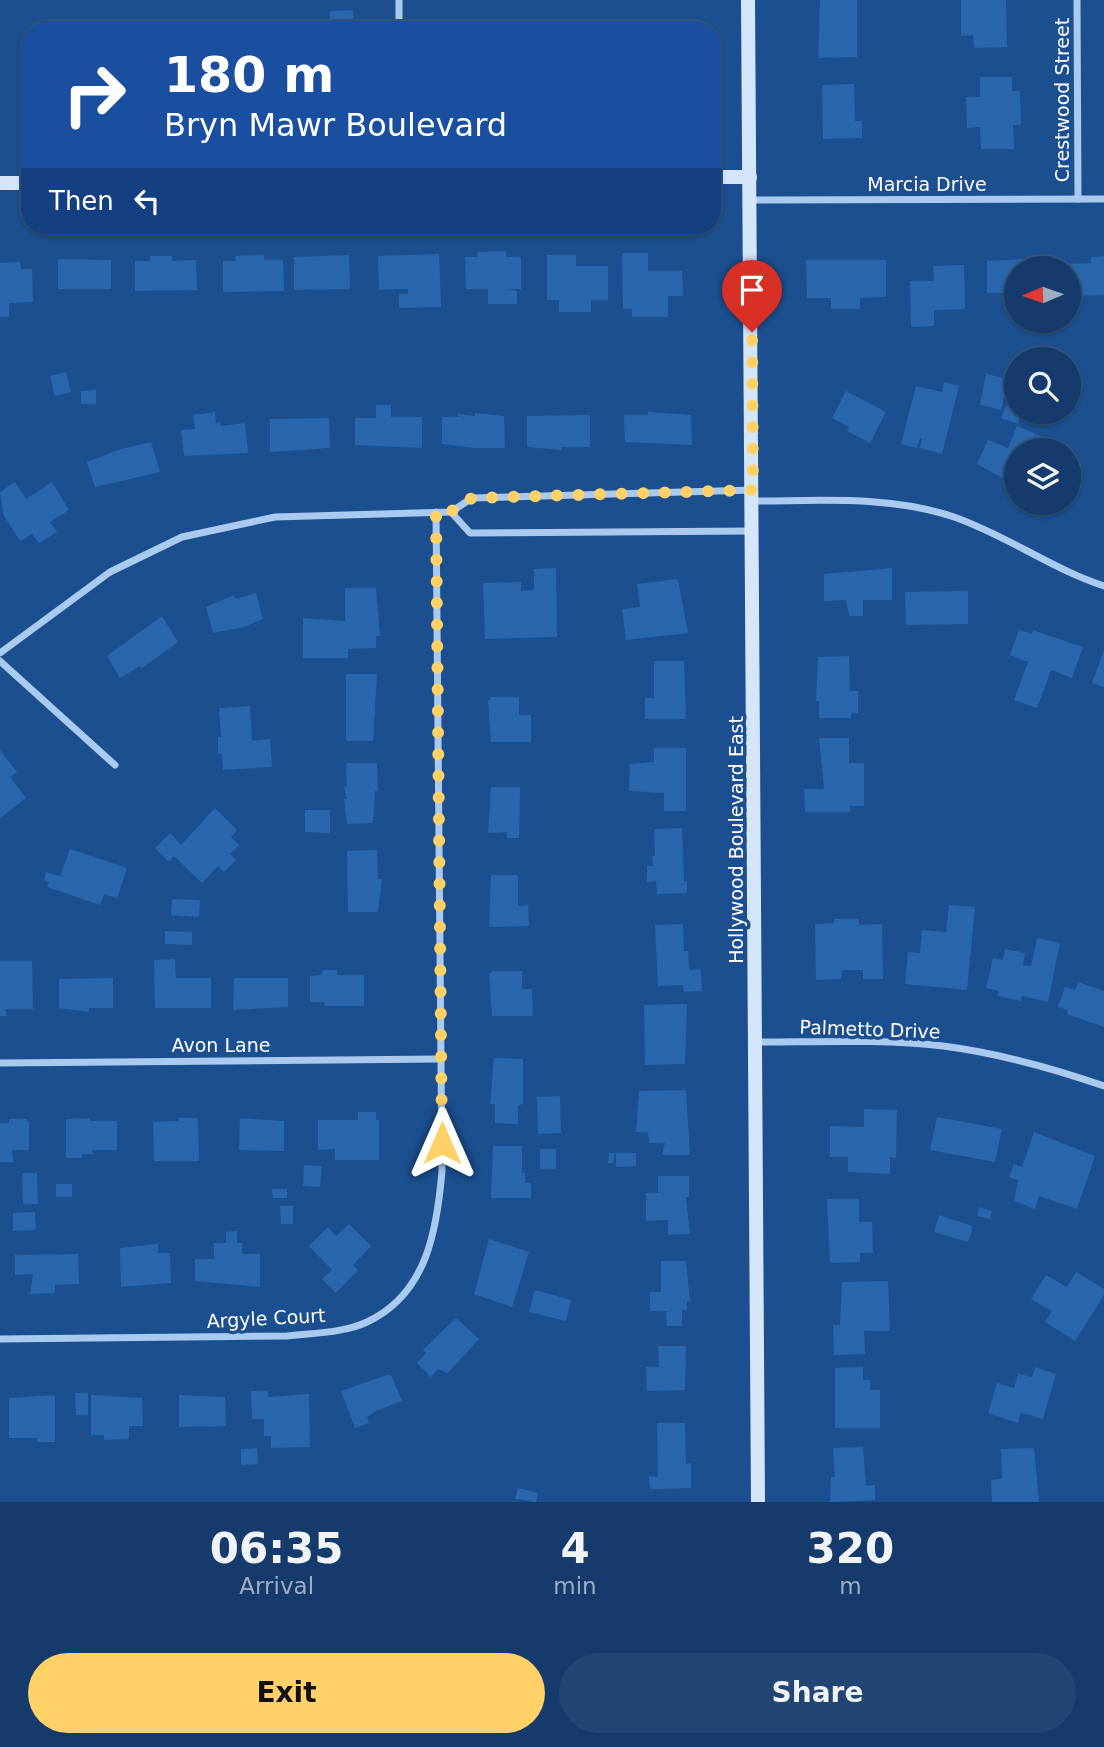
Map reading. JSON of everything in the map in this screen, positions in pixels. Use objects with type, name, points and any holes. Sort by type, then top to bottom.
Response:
[{"type":"street","points":[[399,0],[399,21]]},
{"type":"street","name":"Hollywood Boulevard East","points":[[748,0],[758,1502]]},
{"type":"street","name":"Crestwood Street","points":[[1077,0],[1078,199]]},
{"type":"street","points":[[721,177],[750,177]]},
{"type":"street","points":[[0,183],[21,183]]},
{"type":"street","name":"Marcia Drive","points":[[751,200],[1104,199]]},
{"type":"street","points":[[0,653],[110,572],[182,537],[275,517],[450,512],[472,498],[753,496],[864,500],[932,511],[988,530],[1104,586]]},
{"type":"street","name":"Argyle Court","points":[[0,1339],[287,1336],[366,1323],[393,1306],[416,1281],[438,1218],[442,1171],[436,512]]},
{"type":"street","points":[[450,512],[470,533],[753,531]]},
{"type":"street","points":[[0,661],[115,765]]},
{"type":"street","name":"Palmetto Drive","points":[[756,1042],[885,1042],[943,1046],[1001,1056],[1104,1086]]},
{"type":"street","name":"Avon Lane","points":[[0,1063],[442,1059]]},
{"type":"building","points":[[820,0],[857,0],[857,57],[818,58]]},
{"type":"building","points":[[961,0],[1006,0],[1007,47],[974,48],[973,35],[961,36]]},
{"type":"building","points":[[353,10],[354,21],[330,21],[330,11]]},
{"type":"building","points":[[980,77],[1012,77],[1012,91],[1020,91],[1021,125],[1013,125],[1014,149],[981,149],[980,127],[967,128],[966,97],[980,97]]},
{"type":"building","points":[[854,84],[855,121],[862,121],[862,138],[823,139],[822,85]]},
{"type":"building","points":[[506,251],[506,257],[521,257],[521,289],[508,289],[517,291],[517,304],[488,304],[488,289],[466,289],[465,257],[478,257],[477,252]]},
{"type":"building","points":[[622,253],[648,253],[648,271],[682,271],[683,296],[668,296],[668,317],[632,317],[632,309],[623,309]]},
{"type":"building","points":[[439,254],[441,307],[399,308],[399,294],[408,294],[408,289],[379,290],[378,256]]},
{"type":"building","points":[[264,255],[264,260],[283,260],[284,291],[223,292],[223,261],[236,261],[235,256]]},
{"type":"building","points":[[349,255],[350,289],[294,290],[294,257]]},
{"type":"building","points":[[547,255],[576,255],[576,266],[608,266],[608,300],[591,300],[591,312],[559,312],[559,300],[547,300]]},
{"type":"building","points":[[150,256],[172,256],[172,261],[196,260],[197,290],[135,291],[135,261],[150,261]]},
{"type":"building","points":[[1104,256],[1104,295],[1082,296],[1082,263],[1091,263],[1091,257]]},
{"type":"building","points":[[58,259],[111,260],[111,289],[58,289]]},
{"type":"building","points":[[806,260],[886,260],[886,297],[860,298],[860,309],[831,309],[831,298],[807,298]]},
{"type":"building","points":[[1004,260],[1004,293],[987,293],[987,261]]},
{"type":"building","points":[[20,262],[21,269],[32,269],[33,302],[9,303],[9,317],[0,317],[0,263]]},
{"type":"building","points":[[964,265],[965,309],[934,310],[934,326],[911,327],[910,281],[934,281],[933,266]]},
{"type":"building","points":[[66,372],[71,392],[55,396],[50,376]]},
{"type":"building","points":[[986,374],[1004,378],[1001,410],[980,405]]},
{"type":"building","points":[[944,382],[959,386],[942,454],[920,448],[920,438],[917,448],[901,444],[916,386],[942,392]]},
{"type":"building","points":[[96,390],[96,404],[81,404],[81,391]]},
{"type":"building","points":[[846,391],[886,412],[870,443],[847,431],[849,427],[832,418]]},
{"type":"building","points":[[376,405],[391,405],[391,417],[422,417],[422,448],[355,445],[355,418],[376,418]]},
{"type":"building","points":[[215,412],[216,423],[220,422],[221,426],[245,423],[248,453],[184,456],[181,430],[195,429],[193,415]]},
{"type":"building","points":[[648,412],[691,415],[692,445],[625,442],[624,415],[648,415]]},
{"type":"building","points":[[475,413],[504,416],[505,448],[442,444],[442,417],[458,417],[458,414],[475,416]]},
{"type":"building","points":[[590,415],[590,447],[561,447],[562,450],[527,447],[527,416]]},
{"type":"building","points":[[329,418],[330,448],[270,452],[270,419]]},
{"type":"building","points":[[1017,426],[1043,437],[1043,438],[1012,438]]},
{"type":"building","points":[[988,440],[1004,446],[1004,479],[977,464]]},
{"type":"building","points":[[151,442],[160,472],[95,487],[87,462],[121,449]]},
{"type":"building","points":[[15,482],[26,499],[52,482],[69,510],[50,522],[57,532],[39,543],[32,534],[20,541],[3,514],[0,492]]},
{"type":"building","points":[[556,568],[557,637],[485,639],[483,583],[521,582],[521,591],[534,590],[534,569]]},
{"type":"building","points":[[892,568],[892,600],[863,600],[863,616],[849,616],[846,600],[824,601],[824,574]]},
{"type":"building","points":[[678,579],[688,633],[626,640],[622,609],[640,607],[637,584]]},
{"type":"building","points":[[345,588],[376,588],[380,636],[376,636],[376,648],[348,649],[348,658],[303,658],[303,618],[345,621]]},
{"type":"building","points":[[968,591],[968,624],[906,625],[905,592]]},
{"type":"building","points":[[256,593],[263,619],[244,627],[213,633],[206,607],[234,595],[236,599]]},
{"type":"building","points":[[162,616],[178,642],[141,669],[140,666],[120,678],[107,656]]},
{"type":"building","points":[[1019,630],[1032,634],[1033,630],[1083,647],[1072,678],[1051,670],[1037,708],[1014,700],[1028,662],[1010,655]]},
{"type":"building","points":[[1104,650],[1104,687],[1092,683]]},
{"type":"building","points":[[849,656],[850,691],[858,691],[858,713],[851,713],[851,718],[819,718],[819,701],[816,701],[818,657]]},
{"type":"building","points":[[654,661],[684,661],[686,719],[645,719],[645,698],[654,698]]},
{"type":"building","points":[[346,674],[377,674],[373,741],[346,741]]},
{"type":"building","points":[[491,697],[519,697],[519,715],[531,715],[531,742],[491,742],[488,701]]},
{"type":"building","points":[[250,706],[252,741],[270,739],[272,767],[223,770],[222,754],[218,754],[218,737],[221,737],[219,708]]},
{"type":"building","points":[[819,738],[849,738],[849,763],[864,763],[864,806],[850,806],[850,812],[805,812],[804,789],[824,789]]},
{"type":"building","points":[[654,748],[686,748],[686,811],[664,811],[664,793],[629,791],[630,764],[654,762]]},
{"type":"building","points":[[0,750],[17,772],[10,777],[26,798],[0,818]]},
{"type":"building","points":[[346,763],[377,763],[378,791],[375,791],[373,823],[347,824],[344,799],[347,799],[344,787],[347,786]]},
{"type":"building","points":[[491,787],[520,787],[519,838],[507,838],[507,832],[488,833]]},
{"type":"building","points":[[215,808],[237,830],[231,837],[239,845],[230,854],[236,860],[224,872],[218,866],[202,883],[174,856],[169,862],[155,848],[170,833],[181,845]]},
{"type":"building","points":[[305,810],[330,810],[330,833],[305,832]]},
{"type":"building","points":[[682,828],[687,893],[657,894],[656,881],[647,882],[647,866],[653,866],[652,856],[655,856],[654,829]]},
{"type":"building","points":[[70,849],[127,868],[117,898],[104,894],[100,905],[47,887],[49,882],[44,880],[46,872],[60,876]]},
{"type":"building","points":[[377,850],[378,879],[382,879],[378,912],[348,912],[347,851]]},
{"type":"building","points":[[491,875],[518,875],[518,906],[528,905],[529,926],[489,927]]},
{"type":"building","points":[[172,899],[200,900],[199,917],[171,915]]},
{"type":"building","points":[[949,905],[975,907],[967,990],[905,984],[908,952],[920,953],[922,930],[946,932]]},
{"type":"building","points":[[834,919],[859,919],[859,925],[882,924],[883,979],[863,979],[863,970],[842,970],[841,979],[816,980],[815,924],[834,923]]},
{"type":"building","points":[[683,924],[684,951],[688,951],[689,970],[701,969],[702,991],[684,992],[683,985],[658,986],[655,925]]},
{"type":"building","points":[[165,931],[192,932],[192,945],[165,944]]},
{"type":"building","points":[[1037,938],[1060,943],[1048,1002],[1022,996],[1021,1001],[998,996],[999,991],[986,988],[993,958],[1003,960],[1005,949],[1025,953],[1023,965],[1031,966]]},
{"type":"building","points":[[175,959],[176,978],[211,978],[211,1008],[155,1008],[154,960]]},
{"type":"building","points":[[0,961],[32,961],[33,1009],[6,1009],[6,1016],[0,1016]]},
{"type":"building","points":[[322,970],[337,970],[337,975],[364,975],[364,1006],[325,1006],[324,1002],[310,1002],[310,976],[322,975]]},
{"type":"building","points":[[492,971],[522,971],[522,989],[532,989],[533,1016],[492,1016],[489,975]]},
{"type":"building","points":[[113,978],[113,1008],[89,1008],[89,1012],[59,1008],[59,979]]},
{"type":"building","points":[[234,978],[288,978],[288,1007],[233,1010]]},
{"type":"building","points":[[1078,982],[1104,991],[1104,1027],[1067,1014],[1068,1010],[1058,1007],[1065,987],[1075,990]]},
{"type":"building","points":[[687,1004],[685,1064],[645,1065],[644,1005]]},
{"type":"building","points":[[494,1058],[523,1059],[523,1104],[518,1105],[518,1124],[495,1123],[495,1104],[490,1104]]},
{"type":"building","points":[[686,1090],[690,1155],[662,1155],[665,1143],[649,1143],[648,1132],[636,1132],[639,1091]]},
{"type":"building","points":[[560,1096],[561,1133],[538,1134],[537,1097]]},
{"type":"building","points":[[864,1109],[897,1110],[896,1158],[890,1157],[890,1174],[848,1172],[848,1157],[830,1157],[830,1126],[864,1127]]},
{"type":"building","points":[[358,1112],[376,1112],[376,1120],[379,1120],[379,1160],[335,1160],[335,1149],[318,1150],[318,1120],[358,1120]]},
{"type":"building","points":[[937,1117],[1002,1129],[995,1162],[930,1150]]},
{"type":"building","points":[[90,1118],[90,1121],[117,1121],[117,1150],[92,1150],[93,1154],[82,1154],[82,1158],[66,1158],[66,1119]]},
{"type":"building","points":[[179,1118],[196,1118],[198,1121],[199,1161],[154,1161],[153,1122],[179,1121]]},
{"type":"building","points":[[240,1118],[284,1121],[284,1151],[239,1150]]},
{"type":"building","points":[[9,1119],[26,1119],[29,1122],[29,1150],[12,1150],[13,1162],[0,1162],[0,1123],[9,1123]]},
{"type":"building","points":[[1034,1132],[1095,1156],[1077,1209],[1039,1196],[1035,1209],[1014,1201],[1018,1180],[1009,1177],[1014,1164],[1022,1167]]},
{"type":"building","points":[[493,1146],[522,1146],[522,1173],[525,1173],[525,1183],[531,1183],[531,1198],[491,1198]]},
{"type":"building","points":[[540,1149],[556,1149],[556,1169],[540,1169]]},
{"type":"building","points":[[609,1153],[615,1153],[613,1163],[608,1163]]},
{"type":"building","points":[[616,1153],[636,1153],[636,1166],[616,1167]]},
{"type":"building","points":[[304,1165],[322,1166],[320,1187],[303,1186]]},
{"type":"building","points":[[22,1173],[37,1173],[38,1204],[23,1204]]},
{"type":"building","points":[[658,1176],[689,1176],[689,1197],[686,1197],[690,1234],[668,1235],[668,1220],[646,1221],[646,1193],[658,1193]]},
{"type":"building","points":[[56,1184],[72,1184],[72,1197],[56,1197]]},
{"type":"building","points":[[272,1189],[287,1189],[287,1198],[273,1198]]},
{"type":"building","points":[[827,1199],[859,1199],[859,1222],[872,1222],[873,1253],[860,1253],[860,1262],[830,1263]]},
{"type":"building","points":[[280,1206],[293,1206],[293,1224],[281,1224]]},
{"type":"building","points":[[979,1207],[992,1211],[990,1219],[977,1216]]},
{"type":"building","points":[[35,1212],[36,1230],[13,1231],[13,1213]]},
{"type":"building","points":[[939,1215],[973,1226],[968,1242],[934,1232]]},
{"type":"building","points":[[349,1224],[371,1246],[353,1265],[358,1270],[336,1293],[322,1279],[332,1270],[309,1246],[328,1227],[336,1236]]},
{"type":"building","points":[[237,1231],[237,1243],[242,1243],[242,1254],[260,1254],[260,1287],[195,1281],[195,1259],[214,1259],[214,1243],[226,1243],[226,1232]]},
{"type":"building","points":[[489,1239],[529,1252],[512,1307],[474,1294]]},
{"type":"building","points":[[158,1244],[158,1253],[170,1253],[171,1283],[121,1287],[120,1248]]},
{"type":"building","points":[[78,1254],[79,1284],[55,1285],[55,1293],[30,1294],[33,1274],[15,1275],[15,1255]]},
{"type":"building","points":[[661,1261],[686,1261],[690,1301],[687,1301],[687,1310],[682,1310],[682,1326],[667,1326],[666,1311],[650,1311],[650,1292],[661,1292]]},
{"type":"building","points":[[1076,1272],[1104,1289],[1104,1295],[1075,1341],[1045,1322],[1052,1311],[1031,1299],[1046,1275],[1067,1287]]},
{"type":"building","points":[[888,1281],[890,1331],[864,1331],[865,1354],[834,1355],[833,1325],[840,1325],[842,1282]]},
{"type":"building","points":[[535,1290],[571,1300],[566,1321],[529,1312]]},
{"type":"building","points":[[456,1318],[479,1339],[448,1373],[438,1369],[431,1377],[417,1363],[426,1353],[423,1350]]},
{"type":"building","points":[[658,1346],[686,1346],[685,1390],[647,1391],[646,1367],[659,1367]]},
{"type":"building","points":[[863,1367],[863,1380],[870,1380],[870,1390],[880,1390],[880,1428],[835,1428],[835,1368]]},
{"type":"building","points":[[1035,1367],[1056,1374],[1043,1419],[1021,1413],[1018,1423],[988,1413],[997,1383],[1014,1388],[1018,1374],[1032,1377]]},
{"type":"building","points":[[391,1375],[402,1401],[378,1410],[367,1417],[369,1423],[355,1428],[341,1391]]},
{"type":"building","points":[[251,1391],[268,1391],[268,1397],[309,1394],[310,1447],[271,1448],[271,1436],[264,1436],[264,1419],[252,1419]]},
{"type":"building","points":[[75,1393],[88,1393],[88,1415],[76,1415]]},
{"type":"building","points":[[55,1395],[55,1442],[37,1442],[37,1438],[9,1438],[9,1398]]},
{"type":"building","points":[[91,1395],[142,1398],[143,1426],[129,1426],[129,1439],[104,1440],[104,1435],[91,1435]]},
{"type":"building","points":[[179,1395],[225,1397],[226,1426],[179,1427]]},
{"type":"building","points":[[657,1423],[685,1423],[686,1464],[691,1463],[691,1488],[650,1489],[649,1476],[658,1477]]},
{"type":"building","points":[[863,1447],[866,1486],[875,1485],[875,1500],[830,1502],[831,1477],[835,1477],[833,1448]]},
{"type":"building","points":[[257,1448],[258,1464],[241,1465],[241,1449]]},
{"type":"building","points":[[1034,1448],[1039,1502],[992,1502],[991,1480],[1002,1479],[1001,1449]]},
{"type":"building","points":[[518,1488],[538,1493],[536,1502],[515,1499]]},
{"type":"route","points":[[442,1143],[436,512],[450,512],[472,498],[753,490],[752,332]]}]
